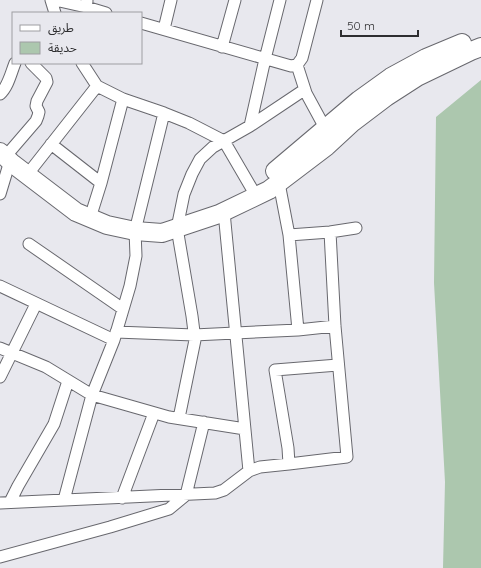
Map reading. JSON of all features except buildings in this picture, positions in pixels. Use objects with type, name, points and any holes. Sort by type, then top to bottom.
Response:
[{"type":"main road","points":[[224,212],[252,188],[284,164],[359,100],[391,77],[426,58],[481,35]]},
{"type":"main road","points":[[5,157],[76,212],[107,225],[135,231],[162,233],[224,212],[269,190],[327,146],[354,122],[386,97],[417,77],[481,47]]},
{"type":"street","points":[[51,0],[55,12]]},
{"type":"street","points":[[55,0],[87,4],[104,12]]},
{"type":"street","points":[[164,29],[171,0]]},
{"type":"street","points":[[222,46],[235,0]]},
{"type":"street","points":[[250,126],[280,0]]},
{"type":"street","points":[[142,23],[291,66],[297,65],[302,58],[317,0]]},
{"type":"street","points":[[76,12],[87,4]]},
{"type":"street","points":[[0,94],[3,92],[7,84],[15,64]]},
{"type":"street","points":[[0,194],[5,157],[36,121],[39,112],[36,106],[37,101],[47,82],[46,78],[32,64]]},
{"type":"street","points":[[83,64],[97,86],[122,99],[188,123],[224,141],[252,188]]},
{"type":"street","points":[[297,65],[306,93],[325,128]]},
{"type":"street","points":[[27,175],[97,86]]},
{"type":"street","points":[[179,418],[195,340],[177,228],[184,194],[200,159],[213,147],[250,126],[301,92],[306,93]]},
{"type":"street","points":[[90,218],[101,183],[122,99]]},
{"type":"street","points":[[64,500],[92,395],[115,336],[130,286],[136,256],[135,231],[164,113]]},
{"type":"street","points":[[51,144],[101,183]]},
{"type":"street","points":[[279,183],[289,235],[298,330]]},
{"type":"street","points":[[224,212],[249,472]]},
{"type":"street","points":[[289,235],[330,232],[356,228]]},
{"type":"street","points":[[3,503],[215,493],[224,490],[249,472],[260,467],[347,457],[334,326],[330,232]]},
{"type":"street","points":[[29,244],[123,309]]},
{"type":"street","points":[[0,286],[36,304],[115,336],[194,335],[298,330],[334,326]]},
{"type":"street","points":[[0,377],[36,304]]},
{"type":"street","points":[[0,348],[46,367],[92,395],[169,417],[245,429]]},
{"type":"street","points":[[289,464],[288,448],[275,370],[338,365]]},
{"type":"street","points":[[3,503],[18,486],[54,424],[68,381]]},
{"type":"street","points":[[122,498],[154,413]]},
{"type":"street","points":[[0,557],[169,508],[186,494],[204,422]]},
{"type":"green space","points":[[481,80],[481,568],[443,568],[445,482],[434,283],[436,117]]}]
